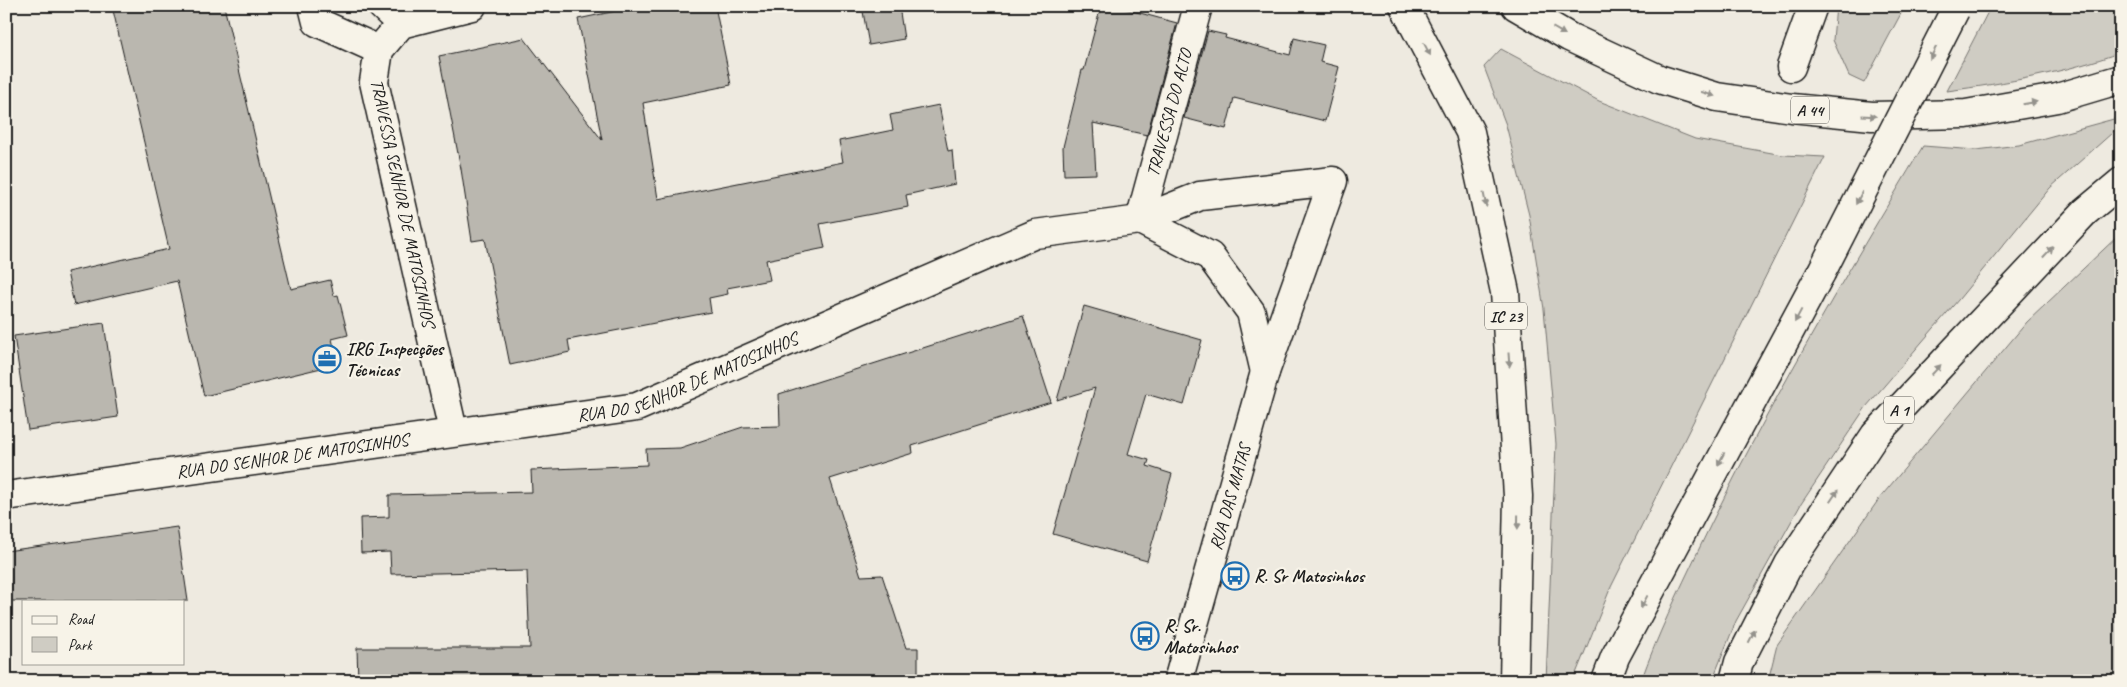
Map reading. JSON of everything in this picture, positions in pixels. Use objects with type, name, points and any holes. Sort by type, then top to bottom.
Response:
[{"type":"main road","points":[[313,6],[317,22],[379,50],[391,15],[472,6]]},
{"type":"main road","name":"TRAVESSA DO ALTO","points":[[1140,220],[1198,6]]},
{"type":"main road","name":"IC 23","points":[[1404,6],[1470,132],[1505,292],[1518,496],[1514,681]]},
{"type":"main road","name":"A 44","points":[[1516,6],[1569,37],[1659,79],[1718,97],[1792,108],[1872,116],[1966,114],[2057,98],[2121,79]]},
{"type":"main road","points":[[1791,67],[1813,6]]},
{"type":"main road","points":[[1606,681],[1614,657],[1821,273],[1956,8]]},
{"type":"main road","name":"TRAVESSA SENHOR DE MATOSINHOS","points":[[379,50],[374,82],[453,431]]},
{"type":"main road","name":"RUA DO SENHOR DE MATOSINHOS","points":[[6,496],[453,431],[637,407],[1035,234],[1140,220],[1200,196],[1333,181],[1265,372]]},
{"type":"main road","name":"A 1","points":[[1734,681],[1739,662],[1789,564],[1875,435],[2085,212],[2121,182]]},
{"type":"main road","points":[[1140,220],[1210,256],[1251,312],[1265,372]]},
{"type":"main road","name":"RUA DAS MATAS","points":[[1178,681],[1265,372]]},
{"type":"green space","points":[[1836,6],[1905,6],[1864,83],[1849,76],[1833,40]]},
{"type":"green space","points":[[1991,6],[2121,6],[2121,52],[2078,66],[2035,76],[1947,91]]},
{"type":"green space","points":[[1501,49],[1599,101],[1695,139],[1783,155],[1825,157],[1610,589],[1573,681],[1546,681],[1556,444],[1544,309],[1529,215],[1506,125],[1484,67]]},
{"type":"green space","points":[[2121,117],[2121,125],[2050,188],[1959,299],[1866,407],[1801,504],[1736,621],[1712,681],[1641,681],[1676,598],[1724,497],[1778,395],[1923,146],[1976,150],[2019,145]]},
{"type":"green space","points":[[2121,233],[2121,681],[1768,681],[1777,645],[1879,499],[2027,322]]},
{"type":"building","points":[[112,6],[224,6],[291,289],[330,280],[334,296],[338,295],[348,335],[332,339],[338,364],[204,396],[177,281],[74,305],[67,272],[169,249]]},
{"type":"building","points":[[640,6],[715,6],[731,85],[643,103],[658,199],[843,162],[839,141],[893,130],[890,115],[939,105],[948,151],[952,150],[955,184],[906,195],[908,207],[820,224],[825,248],[766,260],[770,280],[727,288],[728,294],[709,298],[711,312],[568,340],[570,352],[510,365],[485,239],[472,241],[461,169],[439,56],[524,38],[602,140],[578,19]]},
{"type":"building","points":[[862,6],[899,6],[904,39],[869,45]]},
{"type":"building","points":[[1101,6],[1114,6],[1177,23],[1147,135],[1093,123],[1096,174],[1064,175],[1063,147],[1082,70],[1084,70]]},
{"type":"building","points":[[1208,31],[1226,35],[1225,38],[1290,55],[1294,38],[1324,45],[1320,62],[1339,67],[1325,121],[1234,98],[1226,129],[1184,118]]},
{"type":"building","points":[[1084,306],[1202,340],[1184,405],[1146,394],[1128,454],[1149,460],[1147,466],[1172,474],[1147,561],[1053,534],[1095,388],[1057,400]]},
{"type":"building","points":[[1023,316],[1051,402],[912,446],[913,453],[830,479],[861,576],[882,575],[906,648],[918,648],[918,681],[358,681],[357,648],[530,648],[527,571],[391,574],[390,552],[361,553],[360,518],[389,517],[389,495],[532,492],[531,470],[647,465],[646,449],[680,448],[743,427],[780,426],[779,394]]},
{"type":"building","points":[[104,323],[118,417],[28,430],[14,336]]},
{"type":"building","points":[[177,527],[188,601],[11,601],[6,551]]},
{"type":"place","name":"IRG Inspecções Técnicas","points":[[327,359]]},
{"type":"place","name":"R. Sr Matosinhos","points":[[1235,576]]},
{"type":"place","name":"R. Sr. Matosinhos","points":[[1145,636]]}]
